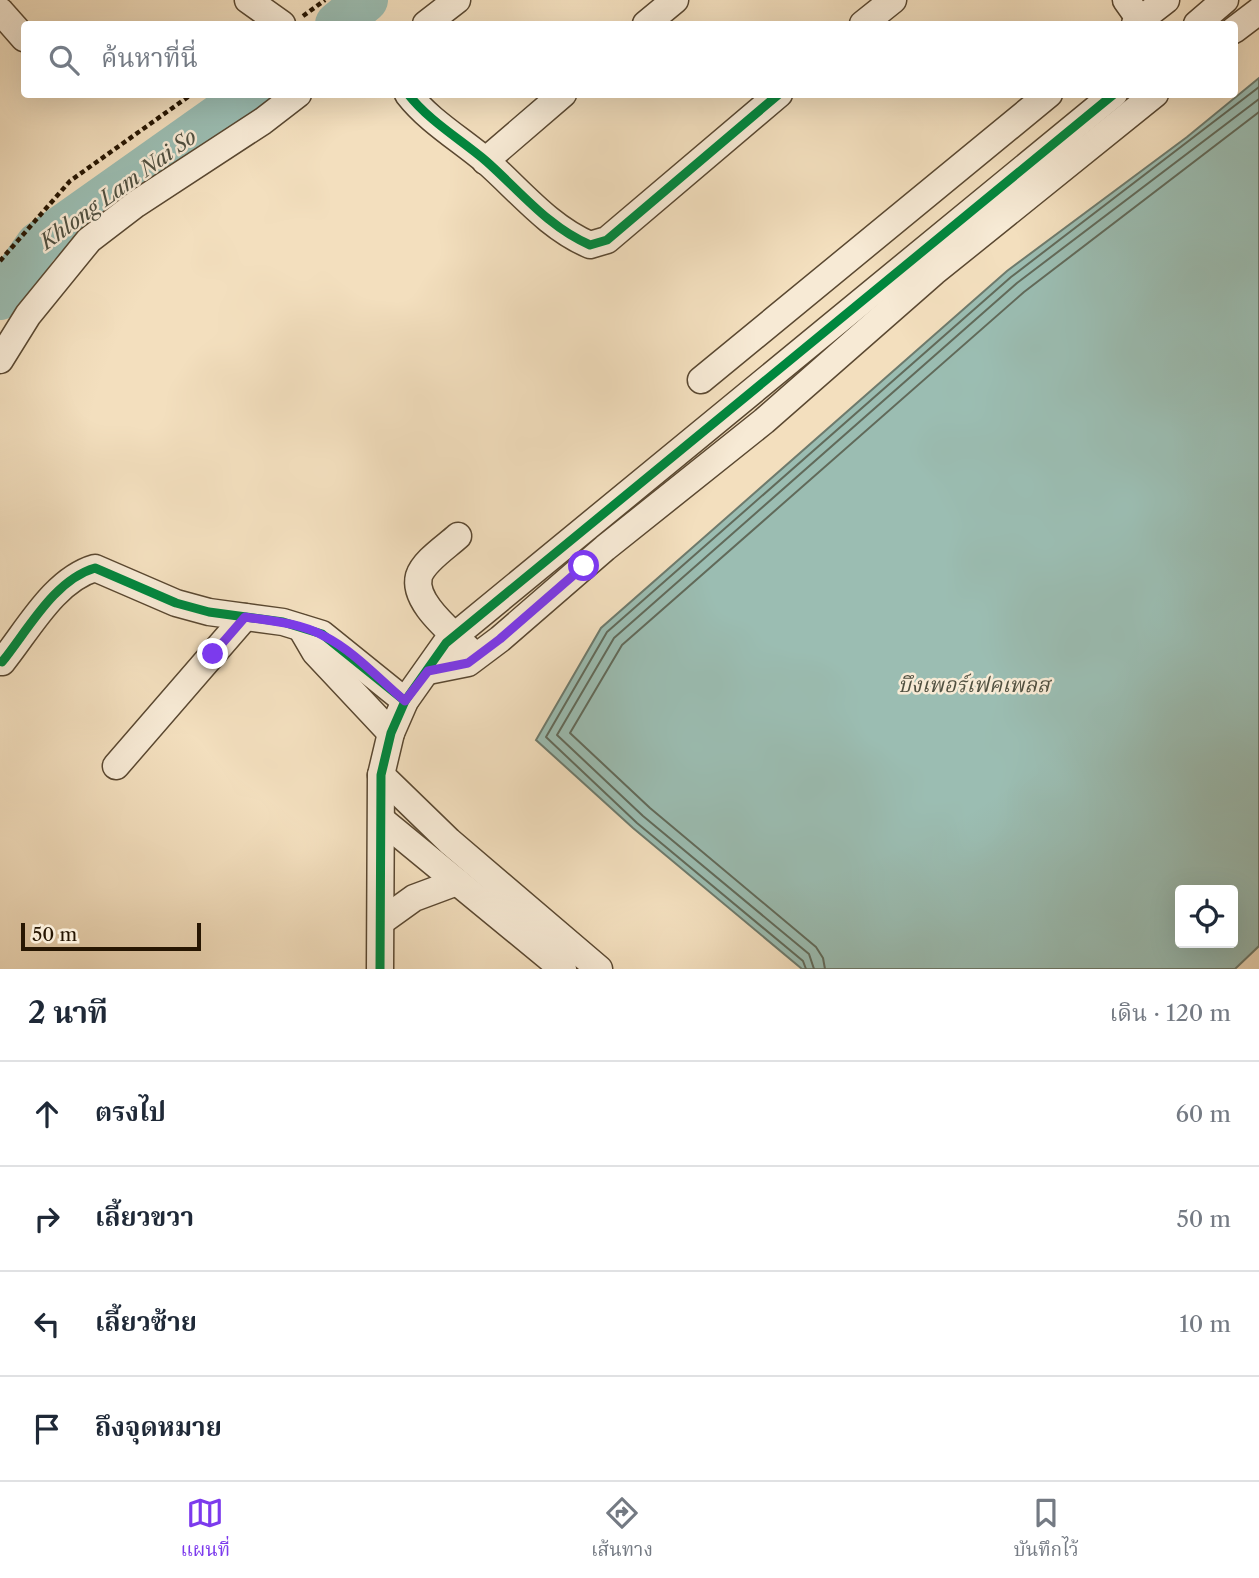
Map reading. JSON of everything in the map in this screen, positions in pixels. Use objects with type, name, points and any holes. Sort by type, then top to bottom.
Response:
[{"type":"street","points":[[248,0],[285,21]]},
{"type":"street","points":[[430,21],[457,0]]},
{"type":"street","points":[[650,21],[675,0]]},
{"type":"street","points":[[867,21],[893,0]]},
{"type":"street","points":[[1136,17],[1166,0]]},
{"type":"street","points":[[1200,21],[1225,0]]},
{"type":"street","points":[[0,11],[21,35]]},
{"type":"street","points":[[1238,27],[1259,11]]},
{"type":"street","points":[[0,360],[29,315],[89,240],[136,204],[293,98]]},
{"type":"street","points":[[411,98],[418,107],[485,161],[564,234],[590,245],[607,240],[774,98]]},
{"type":"street","points":[[485,161],[558,98]]},
{"type":"street","points":[[701,380],[1044,98]]},
{"type":"street","points":[[380,969],[383,821],[381,775],[391,733],[405,701],[446,643],[1109,98]]},
{"type":"street","points":[[428,671],[468,663],[476,657],[726,451],[934,272],[1150,98]]},
{"type":"street","points":[[707,428],[726,451]]},
{"type":"street","points":[[458,536],[419,575],[418,588],[426,603],[476,657]]},
{"type":"street","points":[[2,662],[63,586],[78,573],[95,568],[176,603],[283,622],[335,642],[405,701]]},
{"type":"street","points":[[116,766],[245,617]]},
{"type":"street","points":[[301,628],[315,652],[391,733]]},
{"type":"street","points":[[381,775],[449,841],[599,969]]},
{"type":"street","points":[[383,821],[563,969]]},
{"type":"street","points":[[382,921],[414,898],[457,882]]},
{"type":"path","points":[[289,21],[325,0]]},
{"type":"path","points":[[0,261],[70,181],[186,98]]},
{"type":"water","name":"บึงเพอร์เฟคเพลส","points":[[1259,78],[1259,946],[1235,969],[802,969],[633,828],[536,740],[601,628],[1007,271],[1238,98]]},
{"type":"waterway","name":"Khlong Lam Nai So","points":[[341,21],[366,0]]},
{"type":"waterway","name":"Khlong Lam Nai So","points":[[0,298],[38,244],[244,98]]},
{"type":"cycle path","points":[[412,98],[425,113],[486,161],[535,208],[561,229],[590,245],[607,240],[774,98]]},
{"type":"cycle path","points":[[380,969],[381,775],[391,733],[405,701],[446,643],[1109,98]]},
{"type":"cycle path","points":[[2,662],[54,595],[80,574],[95,568],[176,603],[209,612],[283,622],[322,634],[405,701]]},
{"type":"route","points":[[213,654],[245,617],[283,622],[322,634],[335,642],[405,701],[428,671],[468,663],[500,639],[584,566]]}]
